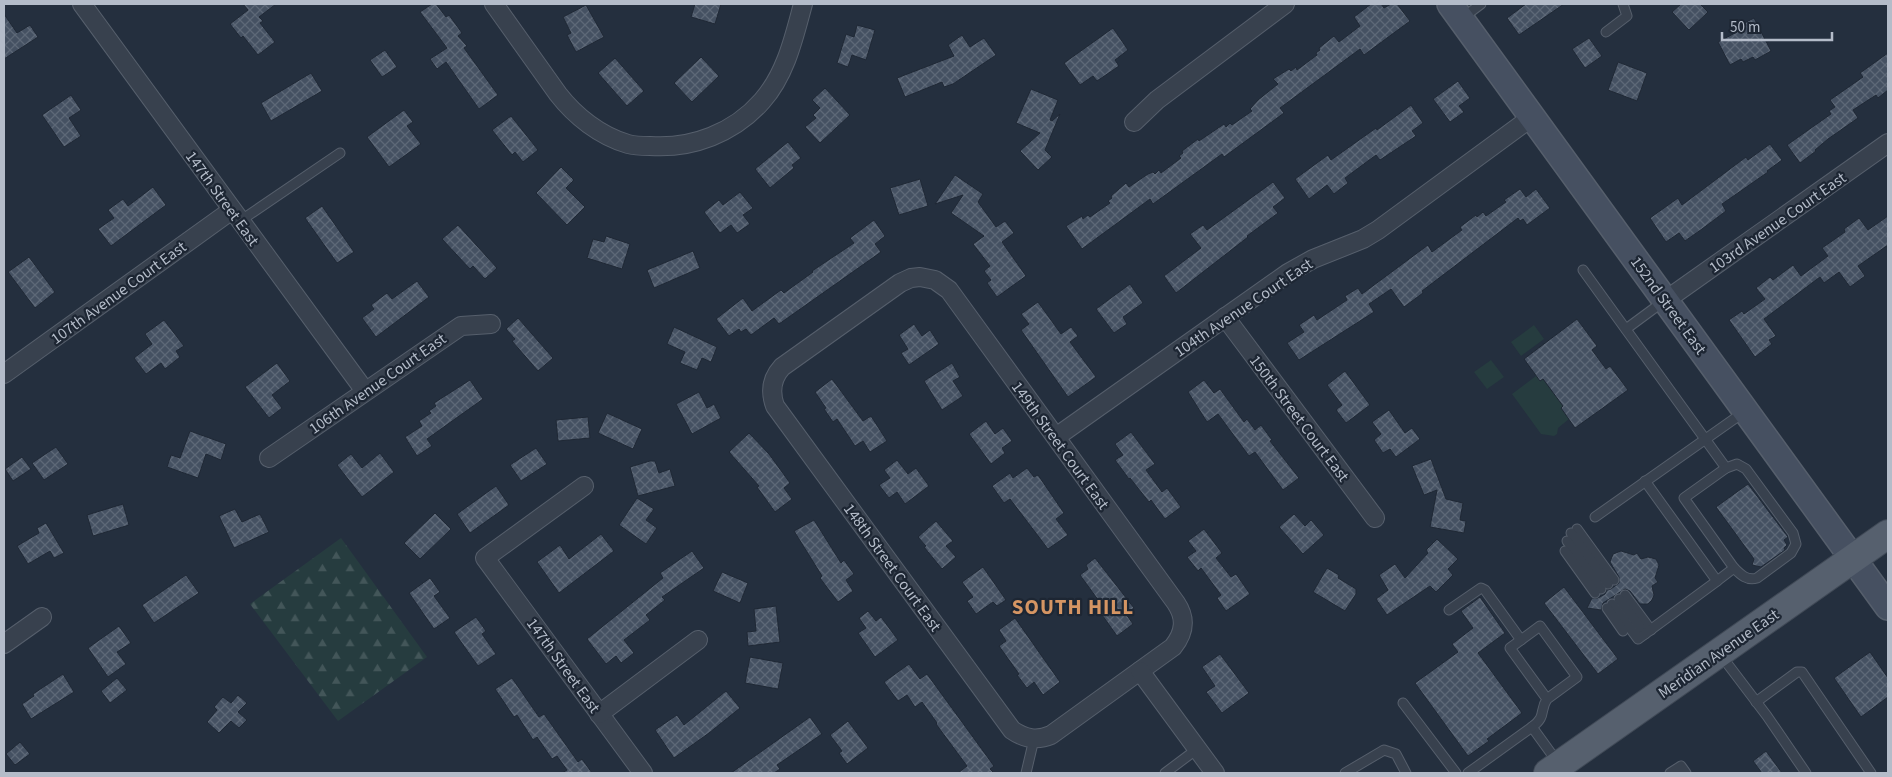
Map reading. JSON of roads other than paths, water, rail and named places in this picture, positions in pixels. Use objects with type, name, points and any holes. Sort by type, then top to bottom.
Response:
[{"type":"main road","name":"152nd Street East","points":[[1456,11],[1888,607]]},
{"type":"main road","name":"Meridian Avenue East","points":[[1554,769],[1888,534]]},
{"type":"street","name":"147th Street East","points":[[82,4],[365,391]]},
{"type":"street","points":[[494,4],[568,107],[581,120],[616,139],[636,146],[680,146],[699,141],[737,124],[752,112],[764,100],[790,52],[803,4]]},
{"type":"street","points":[[1134,122],[1157,100],[1285,4]]},
{"type":"street","name":"104th Avenue Court East","points":[[1056,437],[1288,273],[1313,259],[1363,239],[1378,230],[1532,117]]},
{"type":"street","name":"103rd Avenue Court East","points":[[1666,300],[1888,143]]},
{"type":"street","name":"107th Avenue Court East","points":[[4,374],[236,216]]},
{"type":"street","name":"149th Street Court East","points":[[772,386],[776,373],[782,367],[900,283],[911,278],[926,277],[940,282],[949,290],[1180,610],[1183,624],[1182,632],[1173,647],[1140,671]]},
{"type":"street","name":"150th Street Court East","points":[[1225,317],[1375,518]]},
{"type":"street","name":"106th Avenue Court East","points":[[269,458],[460,326],[491,324]]},
{"type":"street","name":"148th Street Court East","points":[[772,386],[772,399],[775,406],[1012,730],[1019,735],[1031,738]]},
{"type":"street","name":"147th Street East","points":[[584,486],[485,558],[642,773]]},
{"type":"street","points":[[4,644],[42,617]]},
{"type":"street","points":[[599,714],[698,640]]},
{"type":"street","points":[[1031,738],[1039,739],[1051,735],[1140,671],[1214,773]]},
{"type":"lane","points":[[1456,11],[1481,4]]},
{"type":"lane","points":[[1606,32],[1626,16],[1622,4]]},
{"type":"lane","points":[[236,216],[340,153]]},
{"type":"lane","points":[[1583,270],[1726,468]]},
{"type":"lane","points":[[1626,329],[1666,300]]},
{"type":"lane","points":[[1595,517],[1746,410]]},
{"type":"lane","points":[[1737,464],[1746,469],[1793,533],[1796,544],[1791,553],[1757,578],[1750,579],[1745,577],[1734,568],[1684,498],[1726,468],[1737,464]]},
{"type":"lane","points":[[1646,481],[1717,581]]},
{"type":"lane","points":[[1605,586],[1572,534],[1605,586]]},
{"type":"lane","points":[[1565,551],[1605,586]]},
{"type":"lane","points":[[1644,634],[1734,568]]},
{"type":"lane","points":[[1449,610],[1480,588],[1484,590],[1521,640]]},
{"type":"lane","points":[[1616,602],[1644,634]]},
{"type":"lane","points":[[1616,602],[1644,634]]},
{"type":"lane","points":[[1616,602],[1623,631]]},
{"type":"lane","points":[[1468,773],[1532,728],[1542,718],[1544,704],[1547,699],[1577,677],[1540,626],[1510,648],[1547,699]]},
{"type":"lane","points":[[1719,653],[1806,773]]},
{"type":"lane","points":[[1756,702],[1796,672],[1802,672],[1871,773]]},
{"type":"lane","points":[[1403,703],[1456,773]]},
{"type":"lane","points":[[1532,728],[1554,769]]},
{"type":"lane","points":[[1026,773],[1031,738]]},
{"type":"lane","points":[[1165,773],[1197,749]]},
{"type":"lane","points":[[1345,773],[1384,750],[1396,754],[1406,773]]},
{"type":"lane","points":[[1670,773],[1681,766],[1686,773]]},
{"type":"district","name":"SOUTH HILL","points":[[1073,607]]}]
